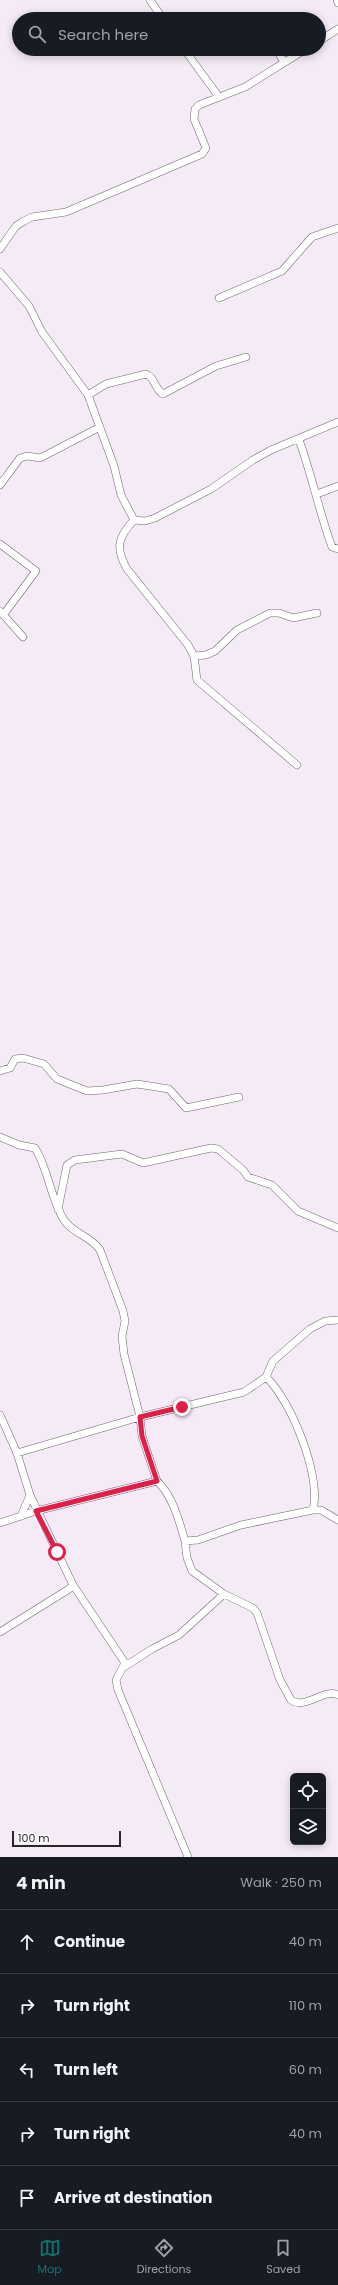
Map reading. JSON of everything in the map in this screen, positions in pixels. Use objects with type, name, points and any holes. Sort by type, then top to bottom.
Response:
[{"type":"street","points":[[150,0],[158,12]]},
{"type":"street","points":[[326,37],[338,29]]},
{"type":"street","points":[[189,56],[219,97]]},
{"type":"street","points":[[280,56],[284,62]]},
{"type":"street","points":[[0,249],[16,226],[24,221],[32,218],[66,212],[202,154],[206,148],[195,124],[195,109],[203,103],[245,87],[294,56]]},
{"type":"street","points":[[219,298],[282,271],[312,237],[338,228]]},
{"type":"street","points":[[0,272],[29,306],[42,332],[88,395],[114,466],[121,494],[134,520]]},
{"type":"street","points":[[88,395],[106,384],[146,374],[151,377],[159,392],[163,394],[216,366],[246,357]]},
{"type":"street","points":[[134,520],[145,521],[166,513],[222,482],[253,460],[338,422]]},
{"type":"street","points":[[0,485],[20,458],[27,456],[40,458],[100,427]]},
{"type":"street","points":[[299,440],[317,494],[332,547],[338,548]]},
{"type":"street","points":[[317,494],[338,486]]},
{"type":"street","points":[[134,520],[118,546],[123,562],[154,604],[188,645],[194,656],[197,678],[199,682],[244,718],[298,765]]},
{"type":"street","points":[[0,544],[36,571],[2,612],[23,637]]},
{"type":"street","points":[[194,656],[206,655],[215,651],[237,630],[270,613],[279,613],[293,618],[317,614]]},
{"type":"street","points":[[0,1071],[10,1068],[15,1059],[23,1058],[44,1064],[57,1079],[87,1090],[103,1090],[137,1084],[169,1089],[186,1108],[239,1097]]},
{"type":"street","points":[[0,1137],[19,1145],[36,1149],[58,1210],[69,1227],[96,1244],[102,1256],[125,1321],[122,1336],[124,1354],[140,1417],[142,1436],[157,1481],[163,1486],[170,1500],[185,1541],[187,1558],[192,1571],[224,1594],[253,1608],[257,1613],[280,1680],[291,1700],[300,1703],[329,1693],[338,1695]]},
{"type":"street","points":[[58,1210],[67,1165],[71,1161],[122,1154],[143,1163],[211,1148],[218,1149],[243,1170],[248,1177],[272,1185],[298,1211],[338,1228]]},
{"type":"street","points":[[17,1453],[140,1417],[244,1392],[266,1377],[272,1361],[310,1328],[325,1321],[338,1320]]},
{"type":"street","points":[[266,1377],[283,1399],[301,1437],[308,1459],[315,1497],[313,1510]]},
{"type":"street","points":[[0,1415],[17,1453],[36,1511],[73,1585],[122,1657],[124,1667]]},
{"type":"street","points":[[0,1523],[36,1511],[157,1481]]},
{"type":"street","points":[[21,1516],[30,1495]]},
{"type":"street","points":[[185,1541],[198,1540],[241,1525],[313,1510],[321,1510],[338,1520]]},
{"type":"street","points":[[0,1632],[73,1585]]},
{"type":"street","points":[[188,1857],[118,1690],[116,1680],[124,1667],[152,1649],[179,1635],[224,1594]]},
{"type":"route","points":[[57,1552],[36,1511],[157,1481],[142,1436],[140,1417],[182,1407]]}]
